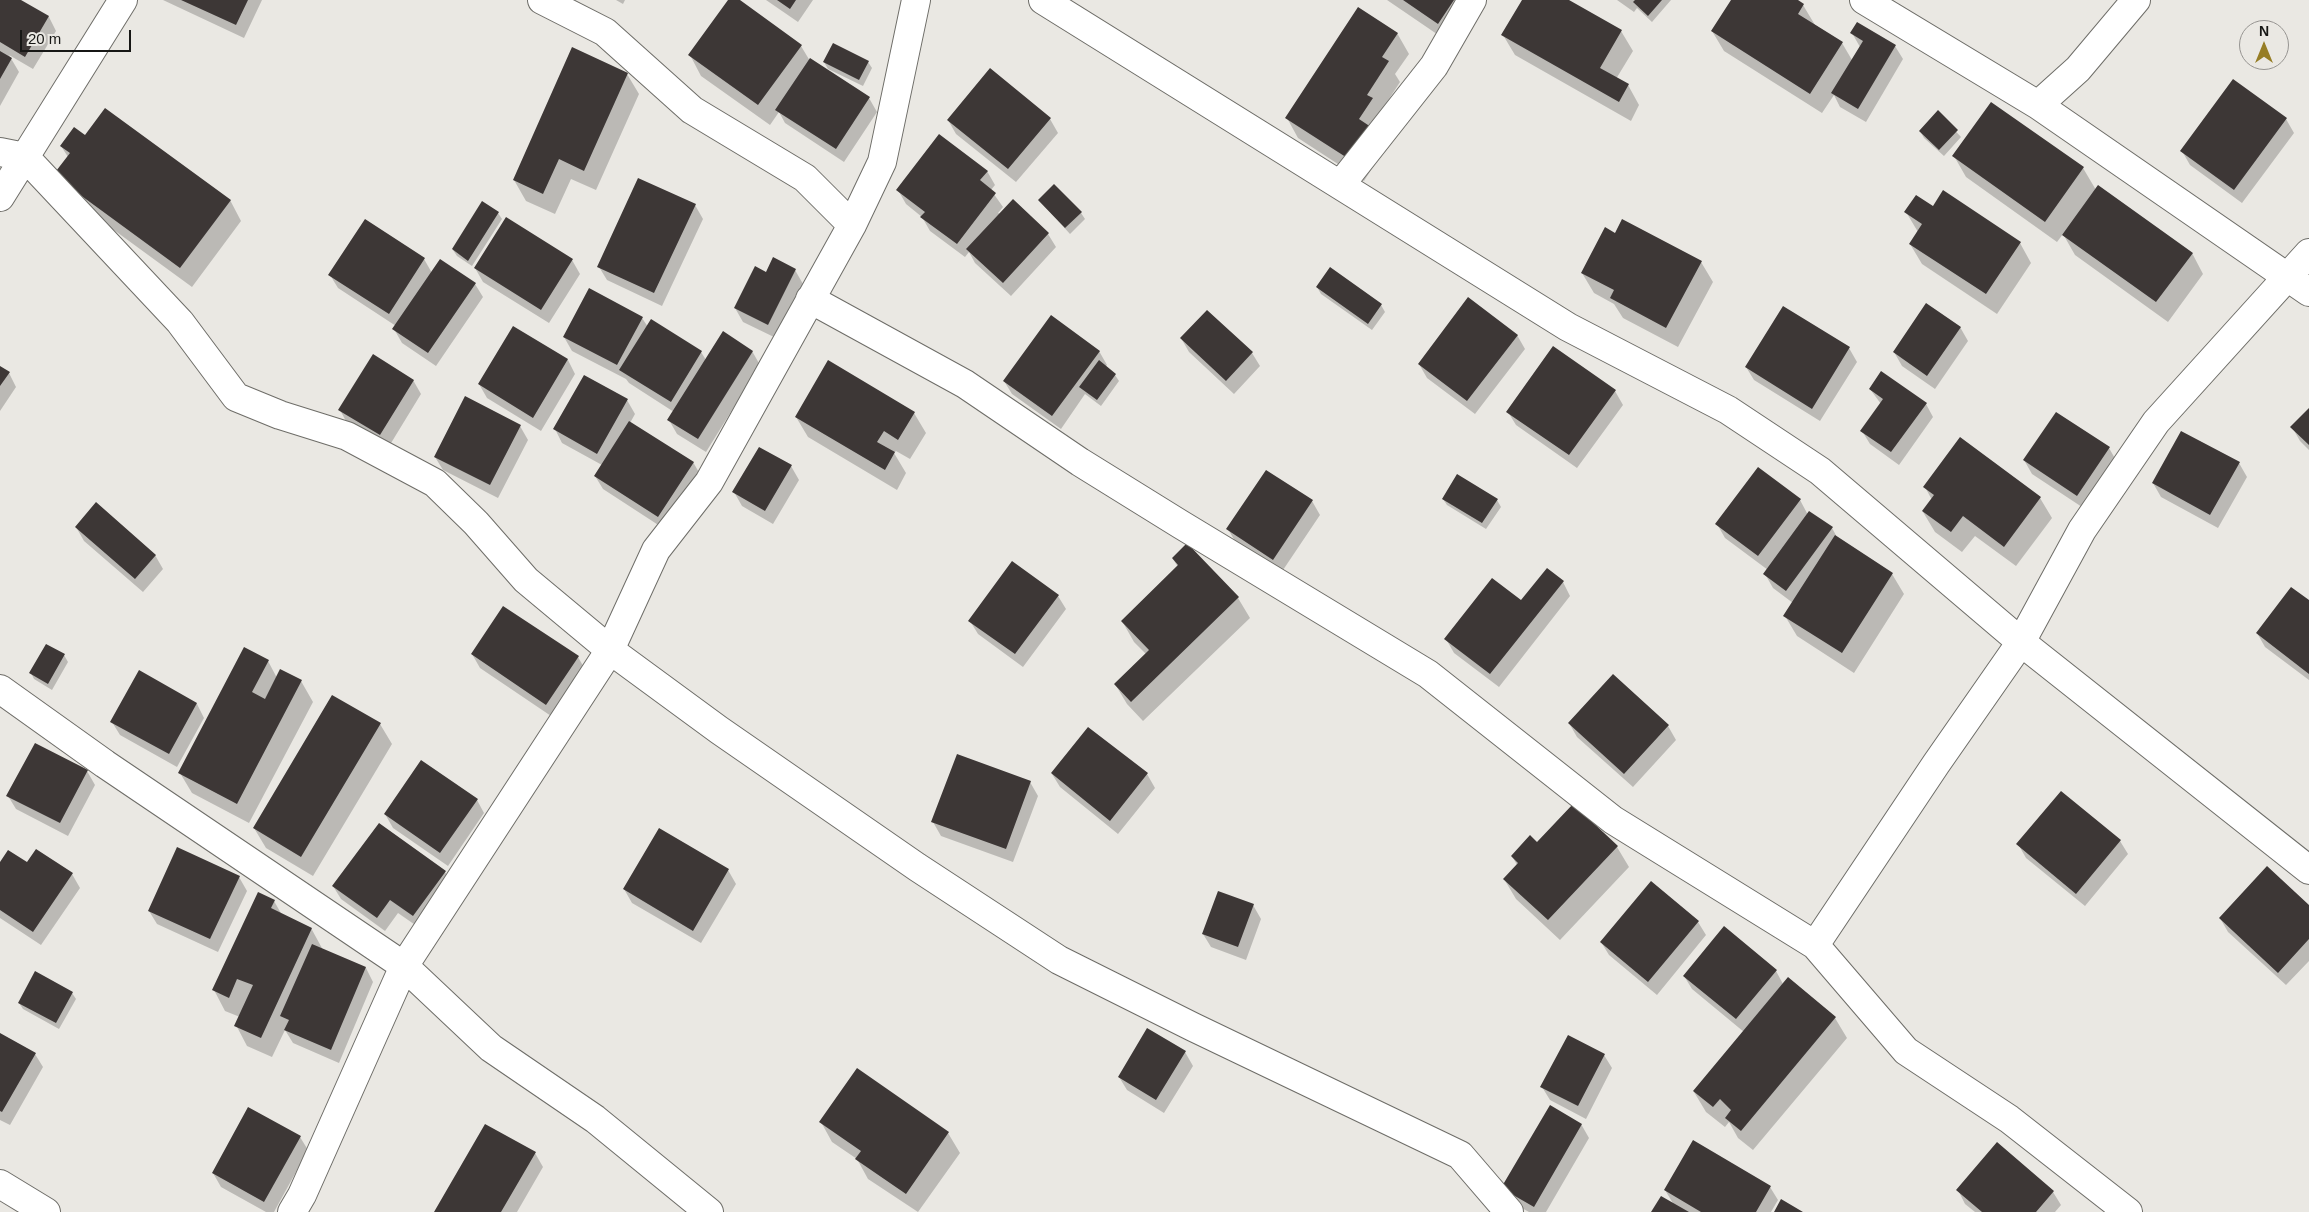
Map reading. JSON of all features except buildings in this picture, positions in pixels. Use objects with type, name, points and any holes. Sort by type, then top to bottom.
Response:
[{"type":"street","points":[[0,197],[12,155],[123,0]]},
{"type":"street","points":[[542,0],[605,32],[692,110],[805,178],[852,225]]},
{"type":"street","points":[[292,1212],[306,1186],[404,966],[610,650],[656,550],[709,482],[852,225],[882,162],[916,0]]},
{"type":"street","points":[[1043,0],[1568,326],[1728,410],[1820,471],[2020,642],[2309,870]]},
{"type":"street","points":[[1341,184],[1434,66],[1472,0]]},
{"type":"street","points":[[1864,0],[2038,105],[2309,292]]},
{"type":"street","points":[[2038,105],[2078,70],[2136,0]]},
{"type":"street","points":[[12,155],[180,322],[236,397],[280,415],[347,436],[435,483],[476,523],[526,580],[610,650],[719,730],[917,867],[1059,960],[1192,1027],[1460,1155],[1510,1212]]},
{"type":"street","points":[[1815,945],[2020,642],[2082,530],[2156,422],[2287,275],[2309,253]]},
{"type":"street","points":[[810,299],[965,384],[1080,462],[1428,674],[1613,820],[1815,945],[1906,1051],[2010,1119],[2128,1212]]},
{"type":"street","points":[[0,689],[105,764],[404,966],[491,1048],[595,1119],[709,1212]]},
{"type":"street","points":[[0,1184],[46,1212]]}]
